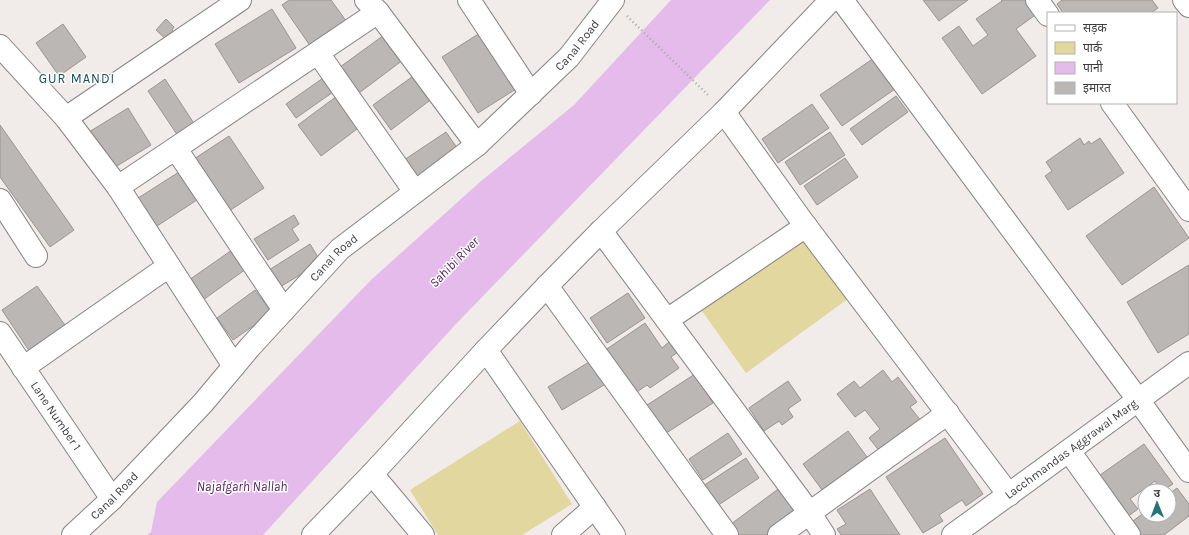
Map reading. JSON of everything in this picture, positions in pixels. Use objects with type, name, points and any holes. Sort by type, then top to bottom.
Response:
[{"type":"street","points":[[66,118],[240,0]]},
{"type":"street","points":[[469,0],[531,94]]},
{"type":"street","name":"Canal Road","points":[[73,535],[112,500],[203,403],[234,366],[340,249],[477,145],[569,57],[613,0]]},
{"type":"street","points":[[314,535],[547,286],[601,231],[724,112],[831,0]]},
{"type":"street","points":[[842,0],[1139,400],[1189,471]]},
{"type":"street","points":[[1037,0],[1047,14]]},
{"type":"street","points":[[1184,0],[1189,6]]},
{"type":"street","points":[[118,187],[318,53],[372,6],[477,145]]},
{"type":"street","points":[[0,46],[66,118],[118,187],[234,366]]},
{"type":"street","points":[[318,53],[415,192]]},
{"type":"street","points":[[1113,104],[1189,210]]},
{"type":"street","points":[[724,112],[806,226],[1009,495]]},
{"type":"street","points":[[176,149],[284,310]]},
{"type":"street","points":[[0,200],[36,256]]},
{"type":"street","points":[[667,320],[806,226]]},
{"type":"street","points":[[601,231],[809,512],[824,535]]},
{"type":"street","points":[[23,368],[170,266]]},
{"type":"street","points":[[547,286],[727,535]]},
{"type":"street","name":"Lane Number 1","points":[[0,333],[112,500]]},
{"type":"street","points":[[486,350],[614,535]]},
{"type":"street","name":"Lacchmandas Aggrawal Marg","points":[[953,535],[1189,363]]},
{"type":"street","points":[[779,535],[948,413]]},
{"type":"street","points":[[1069,451],[1129,535]]},
{"type":"street","points":[[372,474],[423,535]]},
{"type":"street","points":[[563,535],[595,507]]},
{"type":"path","points":[[641,28],[707,94]]},
{"type":"green space","points":[[803,234],[849,298],[746,373],[700,308]]},
{"type":"green space","points":[[520,421],[572,504],[522,535],[438,535],[410,490]]},
{"type":"water","name":"Najafgarh Nallah","points":[[671,0],[770,0],[456,324],[263,535],[147,535],[151,532],[157,502],[371,280],[480,182],[574,105]]},
{"type":"building","points":[[289,0],[331,0],[349,25],[313,50],[282,5]]},
{"type":"building","points":[[923,0],[968,0],[939,21]]},
{"type":"building","points":[[1001,0],[1029,0],[1038,13],[1016,29],[1036,56],[982,94],[942,38],[959,26],[973,46],[988,35],[976,19],[1002,1]]},
{"type":"building","points":[[1062,0],[1152,0],[1158,8],[1152,12],[1062,12],[1057,4]]},
{"type":"building","points":[[272,9],[296,48],[239,83],[215,44]]},
{"type":"building","points":[[166,19],[174,27],[172,30],[178,35],[170,43],[156,30]]},
{"type":"building","points":[[63,24],[86,57],[59,76],[36,43]]},
{"type":"building","points":[[480,33],[516,89],[478,113],[442,57]]},
{"type":"building","points":[[384,35],[403,60],[355,96],[336,70]]},
{"type":"building","points":[[874,58],[895,89],[842,126],[820,95]]},
{"type":"building","points":[[416,74],[433,98],[391,130],[373,105]]},
{"type":"building","points":[[326,76],[336,90],[296,118],[286,104]]},
{"type":"building","points":[[165,79],[195,125],[178,136],[148,91]]},
{"type":"building","points":[[337,96],[361,126],[321,156],[298,125]]},
{"type":"building","points":[[896,96],[908,112],[862,145],[850,129]]},
{"type":"building","points":[[812,104],[829,128],[778,163],[762,139]]},
{"type":"building","points":[[128,108],[151,145],[112,169],[89,132]]},
{"type":"building","points":[[0,125],[74,230],[50,247],[0,177]]},
{"type":"building","points":[[446,132],[460,152],[418,181],[404,160]]},
{"type":"building","points":[[830,132],[845,155],[800,185],[785,162]]},
{"type":"building","points":[[229,136],[264,188],[226,213],[191,161]]},
{"type":"building","points":[[1080,138],[1084,145],[1089,141],[1091,144],[1100,138],[1124,173],[1068,210],[1045,176],[1052,171],[1046,162]]},
{"type":"building","points":[[845,158],[858,177],[817,205],[804,186]]},
{"type":"building","points":[[179,172],[197,200],[154,228],[135,200]]},
{"type":"building","points":[[1154,187],[1189,238],[1122,285],[1086,236]]},
{"type":"building","points":[[294,215],[299,224],[292,229],[299,240],[268,260],[254,239]]},
{"type":"building","points":[[310,244],[321,262],[280,287],[269,270]]},
{"type":"building","points":[[232,250],[246,269],[203,300],[189,280]]},
{"type":"building","points":[[1189,265],[1189,334],[1158,353],[1127,302]]},
{"type":"building","points":[[37,286],[67,328],[30,352],[2,310]]},
{"type":"building","points":[[255,290],[272,313],[233,340],[217,318]]},
{"type":"building","points":[[628,293],[645,318],[607,343],[590,318]]},
{"type":"building","points":[[645,323],[662,348],[670,341],[678,352],[671,357],[679,368],[650,388],[647,385],[634,394],[601,353]]},
{"type":"building","points":[[594,359],[609,382],[562,410],[548,387]]},
{"type":"building","points":[[883,370],[892,382],[898,377],[917,402],[910,407],[922,422],[881,453],[869,438],[880,429],[865,410],[855,417],[837,394],[854,381],[860,388]]},
{"type":"building","points":[[695,374],[713,403],[660,437],[641,409]]},
{"type":"building","points":[[788,381],[801,400],[788,409],[793,417],[782,425],[779,421],[764,431],[749,408]]},
{"type":"building","points":[[848,431],[870,461],[825,494],[803,464]]},
{"type":"building","points":[[728,433],[742,454],[703,480],[689,459]]},
{"type":"building","points":[[945,438],[983,494],[966,506],[962,500],[939,515],[943,521],[923,533],[886,477]]},
{"type":"building","points":[[1144,444],[1172,483],[1156,483],[1155,481],[1152,483],[1137,483],[1137,494],[1130,499],[1137,510],[1123,520],[1093,480]]},
{"type":"building","points":[[746,458],[759,478],[717,506],[703,486]]},
{"type":"building","points":[[781,487],[800,513],[770,535],[739,535],[731,524]]},
{"type":"building","points":[[1177,488],[1189,504],[1189,516],[1164,535],[1137,535],[1129,524],[1137,518],[1137,523],[1177,523]]},
{"type":"building","points":[[870,489],[900,535],[841,535],[837,529],[846,524],[837,510]]},
{"type":"district","name":"GUR MANDI","points":[[77,78]]},
{"type":"water label","name":"Sahibi River","points":[[454,262]]}]
